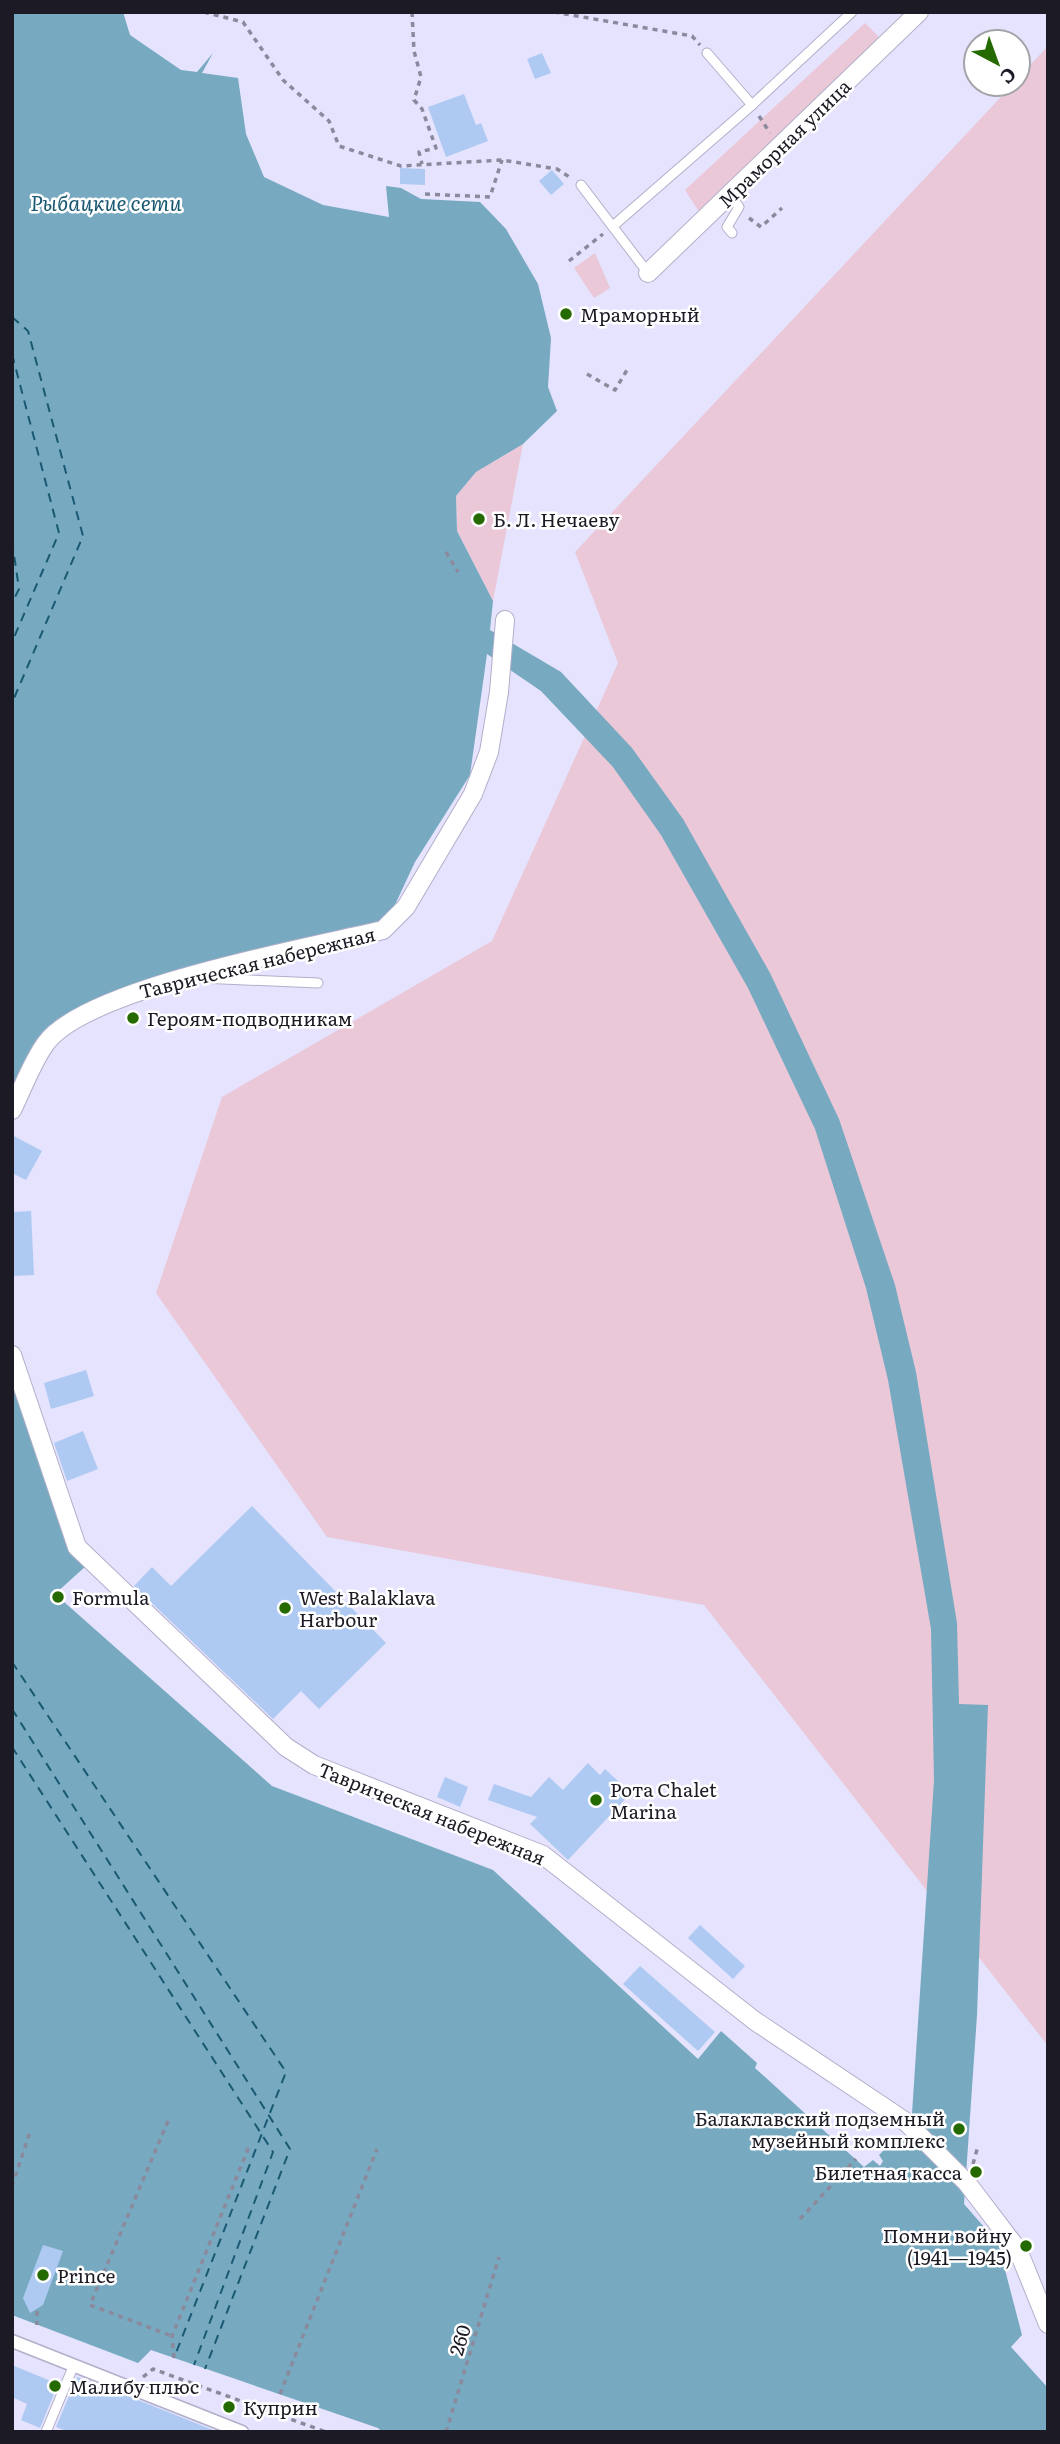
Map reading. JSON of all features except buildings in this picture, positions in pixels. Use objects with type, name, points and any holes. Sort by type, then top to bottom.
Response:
[{"type":"street","name":"Мраморная улица","points":[[649,273],[919,12]]},
{"type":"street","name":"Таврическая набережная","points":[[12,1110],[47,1042],[75,1018],[134,993],[186,978],[383,930],[406,907],[473,794],[489,752],[499,692],[505,620]]},
{"type":"street","name":"Таврическая набережная","points":[[12,1355],[77,1547],[286,1746],[314,1765],[543,1855],[755,2021],[906,2122],[967,2183],[1018,2250],[1048,2324]]},
{"type":"street","points":[[12,2342],[242,2432]]},
{"type":"lane","points":[[613,226],[752,105],[852,12]]},
{"type":"lane","points":[[707,53],[752,105]]},
{"type":"lane","points":[[581,186],[649,273]]},
{"type":"lane","points":[[730,195],[739,207],[727,227],[732,233]]},
{"type":"lane","points":[[186,978],[318,983]]},
{"type":"lane","points":[[46,2432],[73,2367]]},
{"type":"path","points":[[204,12],[243,22],[283,80],[329,121],[339,146],[401,166],[502,160],[557,169],[581,186]]},
{"type":"path","points":[[412,12],[414,51],[421,77],[414,100],[422,109],[436,148],[419,152],[422,164]]},
{"type":"path","points":[[554,12],[692,36],[707,53]]},
{"type":"path","points":[[752,105],[779,148]]},
{"type":"path","points":[[425,194],[490,197],[502,160]]},
{"type":"path","points":[[732,233],[751,216],[761,227],[782,208]]},
{"type":"path","points":[[569,261],[613,226]]},
{"type":"path","points":[[587,374],[615,390],[627,370]]},
{"type":"path","points":[[446,552],[458,572]]},
{"type":"path","points":[[168,2121],[90,2305],[172,2336]]},
{"type":"path","points":[[12,2186],[30,2132]]},
{"type":"path","points":[[174,2358],[172,2336],[250,2144]]},
{"type":"path","points":[[280,2394],[377,2150]]},
{"type":"path","points":[[800,2219],[856,2159]]},
{"type":"path","name":"260","points":[[446,2432],[499,2257]]},
{"type":"path","points":[[37,2311],[37,2325]]},
{"type":"path","points":[[133,2390],[153,2369],[326,2432]]},
{"type":"shaded area","points":[[865,23],[884,42],[701,215],[685,190]]},
{"type":"shaded area","points":[[1048,46],[1048,2046],[704,1605],[327,1537],[156,1293],[222,1097],[492,941],[618,663],[575,552],[1000,98],[1032,98],[1032,63]]},
{"type":"shaded area","points":[[595,253],[610,288],[594,298],[574,268]]},
{"type":"shaded area","points":[[523,444],[493,601],[457,531],[456,496],[476,472]]},
{"type":"water","name":"Рыбацкие сети","points":[[12,12],[123,12],[130,35],[181,70],[197,72],[213,53],[202,73],[238,78],[246,134],[264,177],[323,205],[389,217],[386,186],[401,188],[421,199],[480,202],[506,229],[538,284],[551,338],[548,387],[557,411],[523,444],[476,472],[456,496],[457,531],[493,601],[490,630],[561,672],[632,748],[683,819],[770,973],[839,1119],[895,1285],[916,1372],[957,1623],[959,1704],[988,1705],[977,2015],[964,2204],[998,2243],[1022,2335],[1011,2347],[1048,2388],[1048,2432],[382,2432],[378,2428],[151,2350],[138,2363],[12,2315],[12,1376],[87,1565],[55,1594],[272,1786],[493,1870],[698,2059],[721,2031],[757,2063],[755,2068],[864,2167],[873,2160],[880,2166],[883,2161],[879,2155],[890,2144],[893,2148],[902,2139],[910,2144],[934,1780],[931,1629],[888,1380],[866,1288],[815,1129],[748,988],[661,835],[613,767],[541,691],[487,654],[470,775],[415,862],[393,909],[381,925],[76,1013],[12,1101]]},
{"type":"ferry route","points":[[12,317],[28,331],[83,536],[12,703]]},
{"type":"ferry route","points":[[12,354],[59,533],[12,642]]},
{"type":"ferry route","points":[[12,541],[19,589],[12,603]]},
{"type":"ferry route","points":[[12,1662],[286,2072],[174,2358]]},
{"type":"ferry route","points":[[12,1709],[290,2149],[205,2369]]},
{"type":"ferry route","points":[[12,1747],[273,2152],[194,2365]]},
{"type":"place","name":"Мраморный","points":[[566,314]]},
{"type":"place","name":"Б. Л. Нечаеву","points":[[479,519]]},
{"type":"place","name":"Героям-подводникам","points":[[133,1018]]},
{"type":"place","name":"Formula","points":[[58,1597]]},
{"type":"place","name":"West Balaklava Harbour","points":[[285,1608]]},
{"type":"place","name":"Рота Chalet Marina","points":[[596,1800]]},
{"type":"place","name":"Балаклавский подземный музейный комплекс","points":[[959,2129]]},
{"type":"place","name":"Билетная касса","points":[[976,2172]]},
{"type":"place","name":"Помни войну (1941—1945)","points":[[1026,2246]]},
{"type":"place","name":"Prince","points":[[43,2275]]},
{"type":"place","name":"Малибу плюс","points":[[55,2386]]},
{"type":"place","name":"Куприн","points":[[229,2407]]}]
